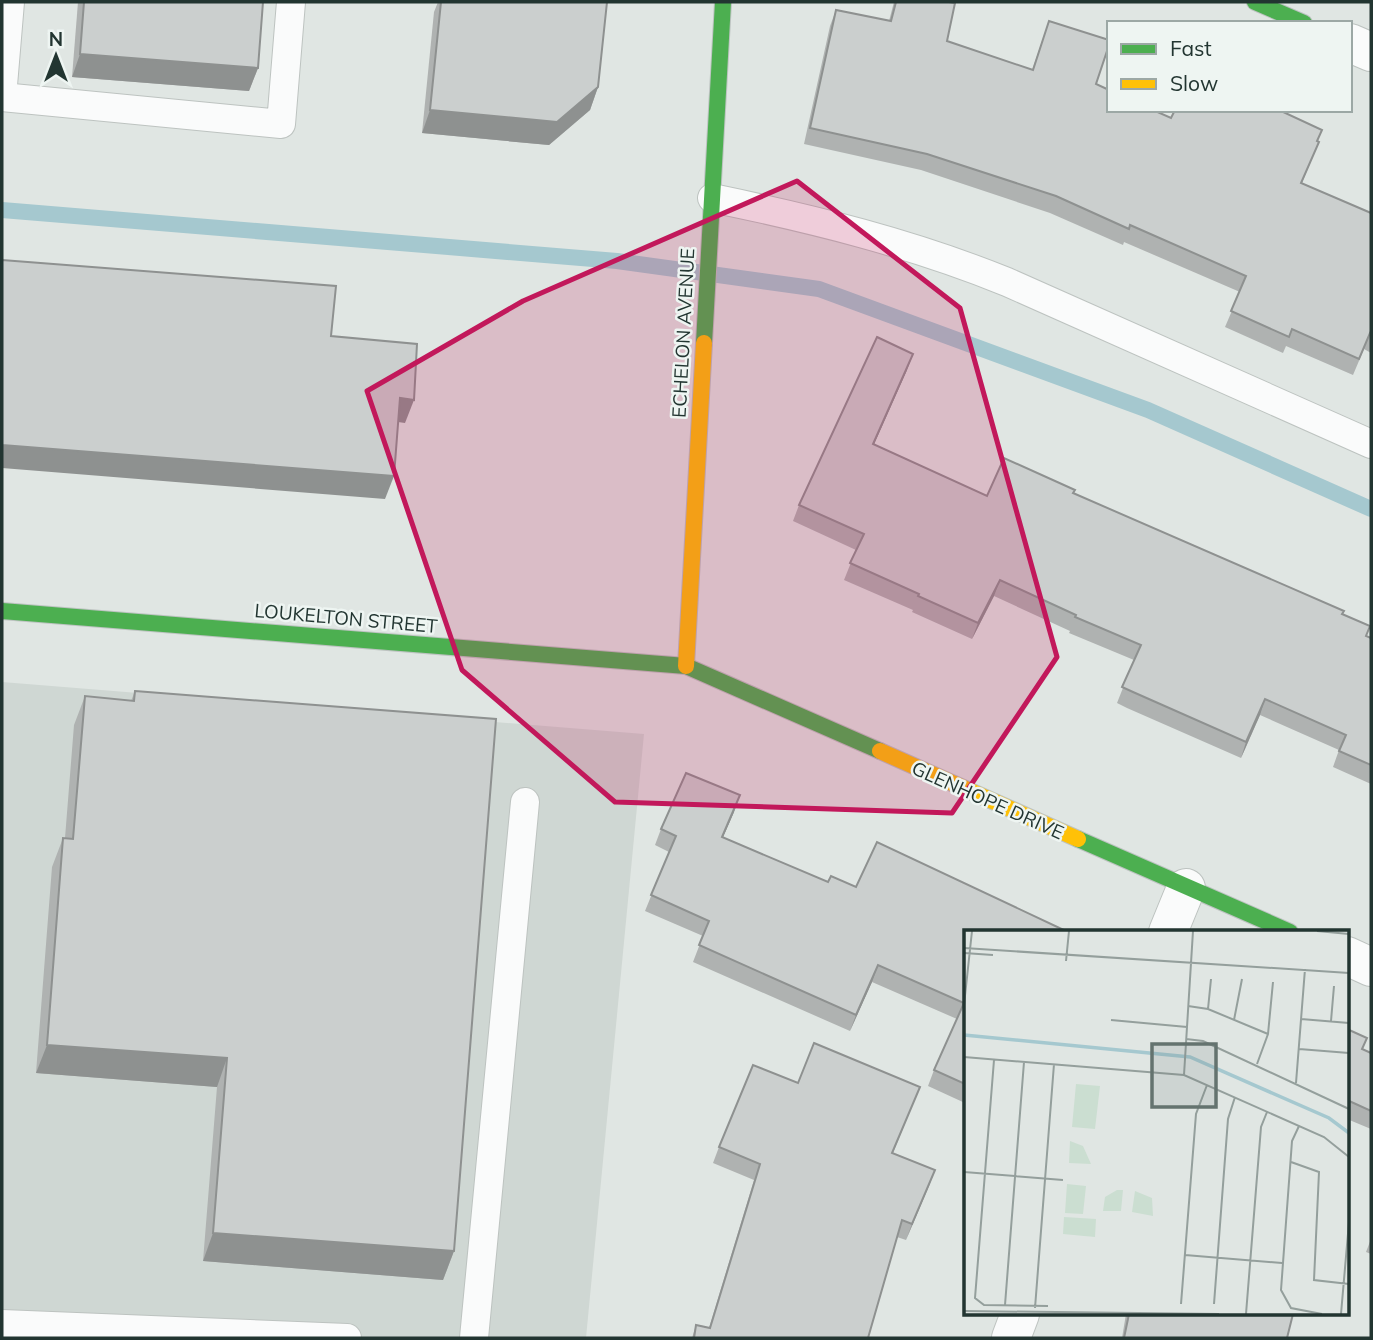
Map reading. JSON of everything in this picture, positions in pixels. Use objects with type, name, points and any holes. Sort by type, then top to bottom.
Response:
[{"type":"street","name":"ECHELON AVENUE","points":[[686,666],[723,2]]},
{"type":"street","points":[[1255,2],[1299,21]]},
{"type":"street","points":[[1352,44],[1371,52]]},
{"type":"street","name":"LOUKELTON STREET","points":[[2,611],[686,666]]},
{"type":"street","name":"GLENHOPE DRIVE","points":[[686,666],[1285,930]]},
{"type":"street","points":[[1169,930],[1186,888]]},
{"type":"street","points":[[1348,956],[1371,967]]},
{"type":"street","points":[[1011,1338],[1019,1316]]},
{"type":"lane","points":[[10,2],[2,97],[281,124],[291,2]]},
{"type":"lane","points":[[712,198],[907,245],[962,263],[1371,444]]},
{"type":"lane","points":[[474,1338],[525,802]]},
{"type":"lane","points":[[2,1324],[347,1338]]},
{"type":"highlighted area","points":[[797,181],[960,308],[1057,657],[952,813],[615,802],[462,670],[367,391],[523,301]]},
{"type":"shaded area","points":[[2,682],[644,734],[586,1338],[2,1338]]},
{"type":"building","points":[[84,2],[263,2],[258,68],[80,54]]},
{"type":"building","points":[[441,2],[607,2],[598,87],[557,122],[430,110]]},
{"type":"building","points":[[896,2],[955,3],[947,41],[1033,70],[1049,21],[1107,39],[1107,51],[1096,84],[1107,89],[1107,112],[1158,112],[1171,118],[1174,112],[1283,112],[1322,130],[1301,183],[1371,213],[1371,334],[1359,359],[1292,329],[1289,337],[1231,311],[1246,276],[1130,225],[1129,229],[1056,196],[927,154],[810,128],[836,10],[891,21]]},
{"type":"building","points":[[2,260],[336,286],[331,336],[417,344],[414,400],[400,398],[394,476],[2,445]]},
{"type":"building","points":[[877,337],[913,354],[873,444],[987,496],[1004,458],[1075,490],[1073,493],[1344,611],[1342,614],[1370,626],[1366,636],[1371,638],[1371,765],[1339,751],[1346,735],[1265,699],[1246,742],[1122,687],[1141,645],[1075,617],[1076,615],[1000,580],[978,623],[850,563],[864,534],[799,505]]},
{"type":"building","points":[[135,691],[496,719],[454,1251],[213,1233],[227,1058],[47,1045],[63,838],[73,839],[85,696],[134,701]]},
{"type":"building","points":[[686,773],[740,795],[722,837],[828,882],[831,876],[856,887],[877,842],[1064,930],[964,930],[964,1003],[878,965],[856,1015],[699,945],[709,921],[651,895],[676,836],[661,829]]},
{"type":"building","points":[[964,1003],[964,1084],[934,1070]]},
{"type":"building","points":[[1348,1029],[1367,1038],[1362,1049],[1371,1053],[1371,1111],[1348,1100]]},
{"type":"building","points":[[814,1043],[920,1087],[892,1153],[935,1170],[912,1224],[902,1220],[868,1338],[694,1338],[696,1325],[710,1328],[760,1164],[719,1147],[753,1065],[798,1083]]},
{"type":"building","points":[[1129,1316],[1292,1316],[1287,1338],[1124,1338]]},
{"type":"waterway","points":[[2,210],[617,261],[819,289],[1148,410],[1371,509]]},
{"type":"traffic: fast","points":[[704,343],[723,2]]},
{"type":"traffic: fast","points":[[1255,2],[1299,21]]},
{"type":"traffic: fast","points":[[2,611],[686,666],[880,751]]},
{"type":"traffic: fast","points":[[1078,839],[1285,930]]},
{"type":"traffic: slow","points":[[686,666],[704,343]]},
{"type":"traffic: slow","points":[[880,751],[1078,839]]}]
